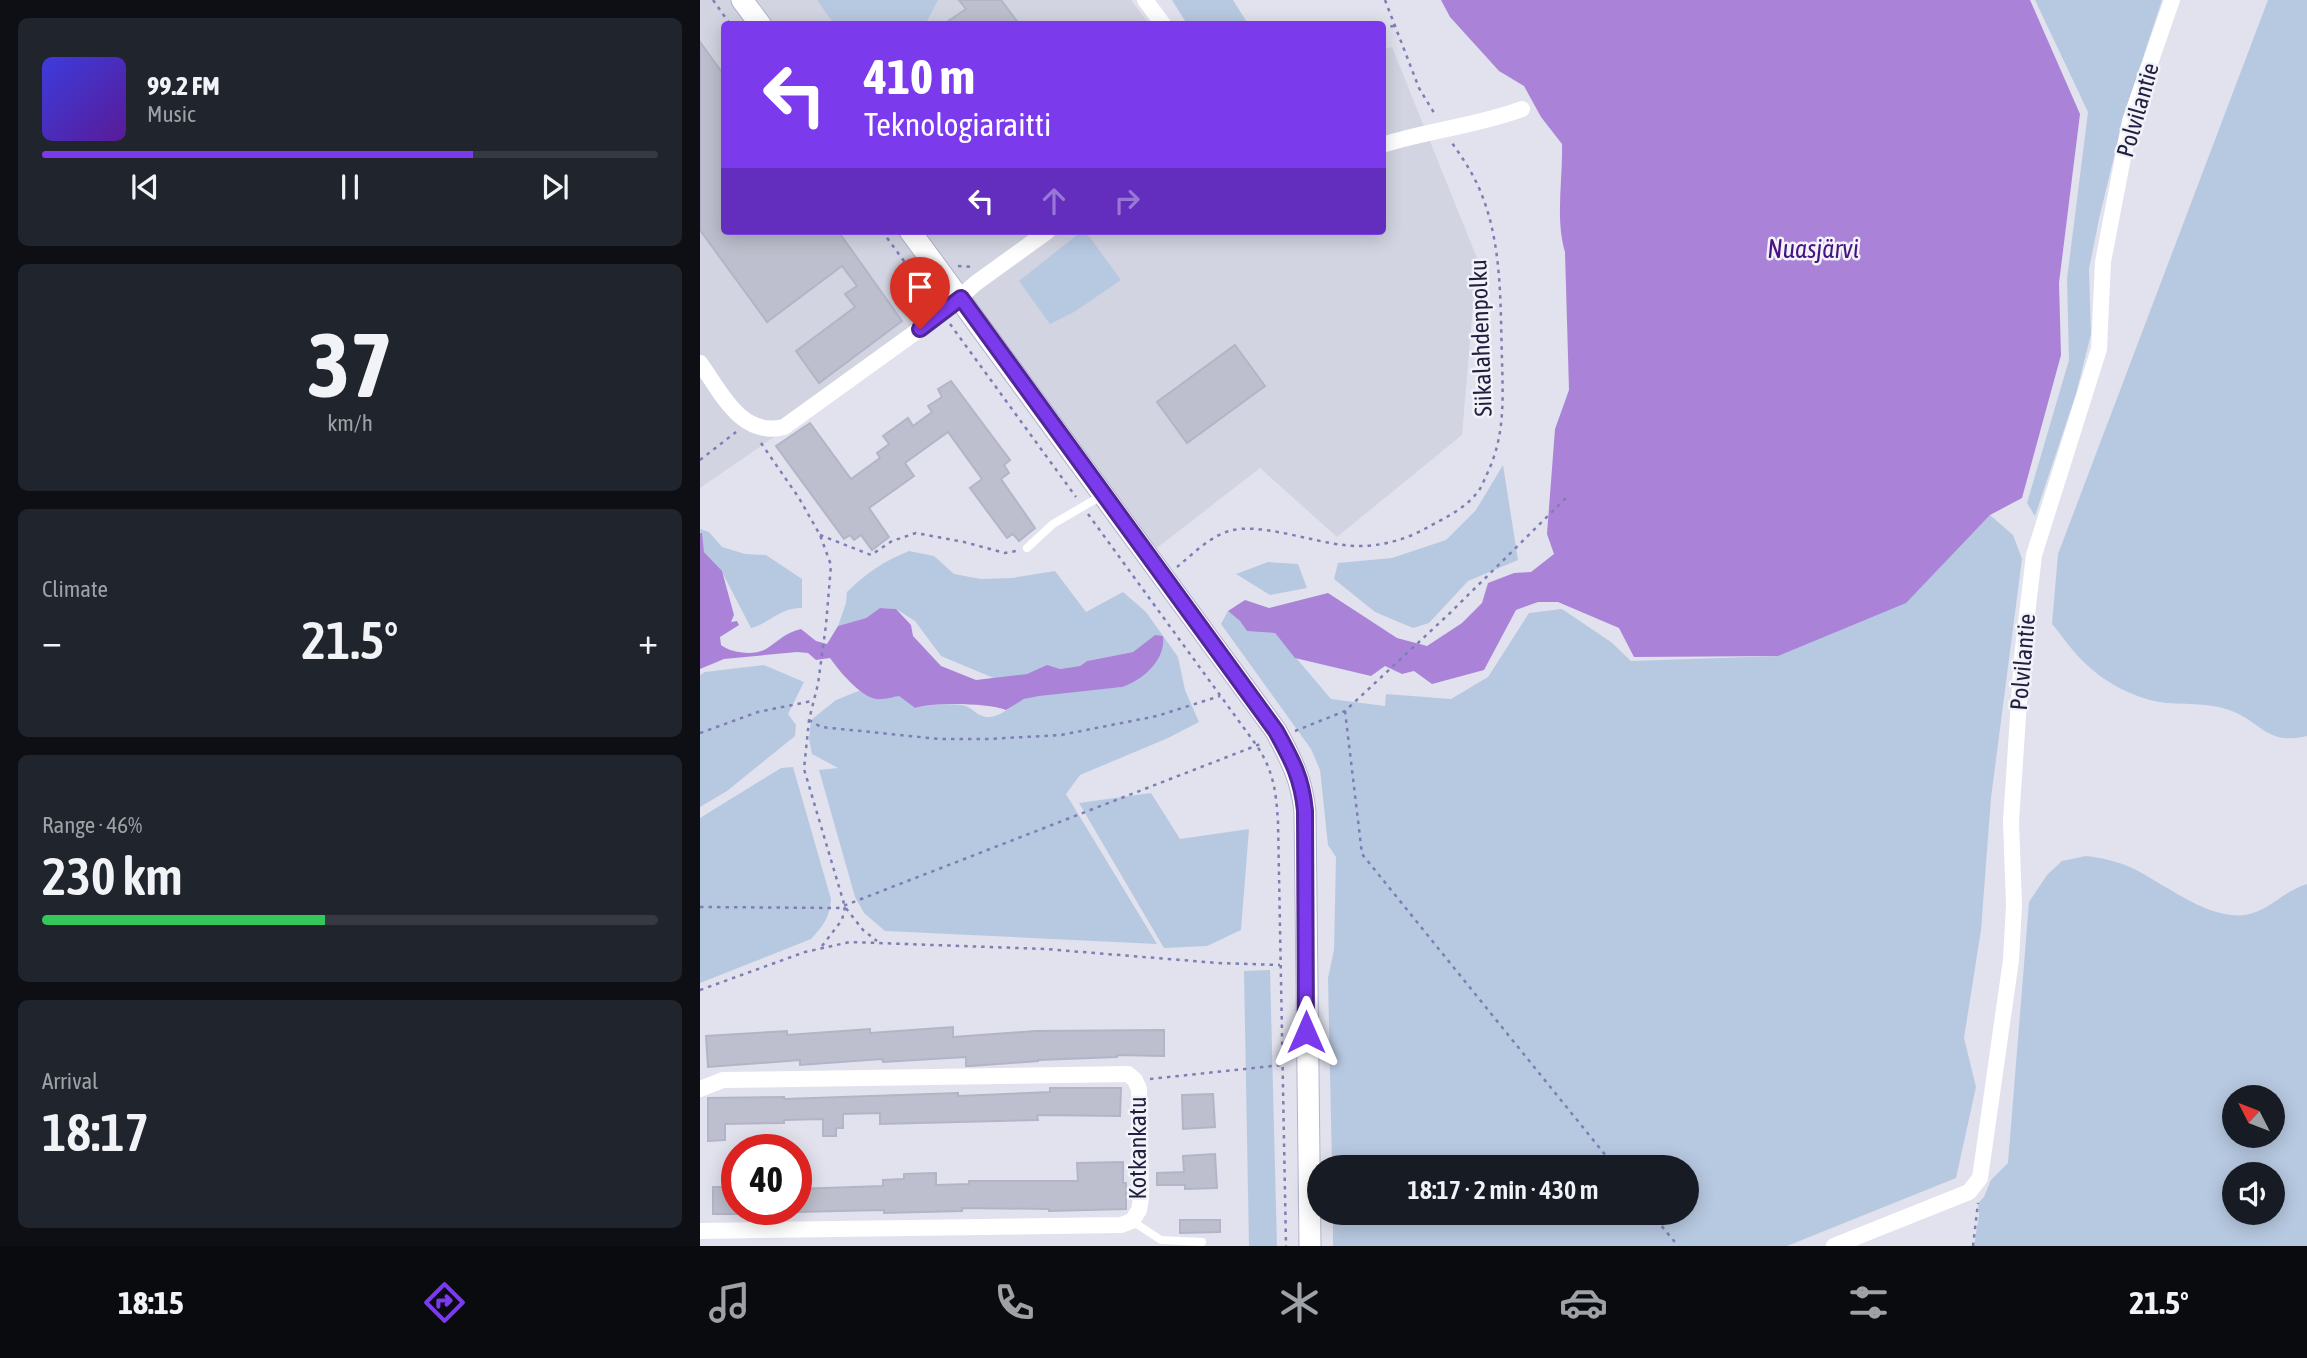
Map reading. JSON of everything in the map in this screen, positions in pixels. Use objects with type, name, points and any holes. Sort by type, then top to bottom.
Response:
[{"type":"street","points":[[742,0],[758,21]]},
{"type":"street","points":[[1145,0],[1161,21]]},
{"type":"street","name":"Polvilantie","points":[[1969,1192],[1979,1178],[2011,960],[2014,905],[2011,821],[2022,657],[2034,555],[2099,349],[2103,261],[2130,121],[2172,0]]},
{"type":"street","points":[[1386,144],[1409,136],[1498,118],[1522,109]]},
{"type":"street","points":[[913,235],[1279,737],[1294,764],[1303,789],[1305,811],[1310,1246]]},
{"type":"street","points":[[700,363],[744,426],[761,429],[784,427],[942,313],[976,283],[1042,235]]},
{"type":"street","name":"Kotkankatu","points":[[700,1089],[723,1080],[1128,1074],[1139,1089],[1141,1198],[1139,1210],[1132,1221],[1121,1225],[700,1231]]},
{"type":"street","points":[[1834,1246],[1969,1192]]},
{"type":"lane","points":[[1027,548],[1082,506],[1103,495]]},
{"type":"lane","points":[[1132,1221],[1161,1240],[1202,1242]]},
{"type":"path","points":[[712,0],[728,21]]},
{"type":"path","name":"Siikalahdenpolku","points":[[1144,593],[1210,540],[1230,531],[1254,529],[1343,545],[1372,545],[1417,534],[1463,506],[1479,491],[1497,453],[1503,412],[1500,283],[1494,240],[1473,176],[1419,88],[1385,0]]},
{"type":"path","points":[[1386,27],[1394,26]]},
{"type":"path","points":[[885,235],[1265,758],[1275,784],[1286,1246]]},
{"type":"path","points":[[938,269],[948,261],[960,267],[978,266]]},
{"type":"path","points":[[700,460],[744,426],[799,498],[820,535],[831,565],[824,642],[809,720],[804,769],[845,907],[877,942]]},
{"type":"path","points":[[700,907],[845,907],[1345,711],[1450,613],[1566,498]]},
{"type":"path","points":[[820,535],[872,555],[892,541],[916,533],[1004,553],[1027,548]]},
{"type":"path","points":[[809,720],[821,727],[939,739],[1061,735],[1157,716],[1220,696]]},
{"type":"path","points":[[700,733],[758,712],[812,701]]},
{"type":"path","points":[[1345,711],[1362,854],[1605,1155]]},
{"type":"path","points":[[821,947],[838,926],[845,907]]},
{"type":"path","points":[[700,990],[821,947],[850,942],[1045,949],[1217,963],[1280,965]]},
{"type":"path","points":[[1135,1080],[1186,1077],[1282,1065]]},
{"type":"path","points":[[1969,1192],[1978,1203],[1973,1246]]},
{"type":"path","points":[[1661,1225],[1678,1246]]},
{"type":"shaded area","points":[[700,0],[1131,0],[1147,21],[721,21],[721,235],[1386,235],[1386,49],[1392,47],[1477,258],[1462,435],[1337,537],[1260,468],[1140,561],[957,311],[700,488]]},
{"type":"shaded area","points":[[817,0],[938,0],[927,21],[832,21]]},
{"type":"shaded area","points":[[1172,0],[1233,0],[1246,21],[1185,21]]},
{"type":"shaded area","points":[[2035,0],[2162,0],[2124,115],[2099,219],[2089,269],[2091,334],[2076,394],[2035,516],[2027,503],[2069,360],[2067,279],[2088,112]]},
{"type":"shaded area","points":[[2268,0],[2307,0],[2307,736],[2293,738],[2273,735],[2221,707],[2159,702],[2139,697],[2103,678],[2082,661],[2052,624],[2058,554]]},
{"type":"shaded area","points":[[1077,235],[1088,235],[1121,280],[1074,312],[1050,324],[1019,281]]},
{"type":"shaded area","points":[[1503,465],[1518,560],[1468,581],[1429,623],[1413,628],[1375,612],[1334,579],[1338,563],[1392,558],[1446,540],[1476,510]]},
{"type":"shaded area","points":[[1990,515],[2013,535],[2022,559],[1991,798],[1981,930],[1964,1038],[1976,1087],[1956,1178],[1787,1246],[1333,1246],[1333,1225],[1699,1225],[1699,1155],[1332,1155],[1328,978],[1334,950],[1336,857],[1328,845],[1320,770],[1311,749],[1221,624],[1228,611],[1247,630],[1275,633],[1331,699],[1385,706],[1386,694],[1451,699],[1488,677],[1529,613],[1562,609],[1611,642],[1631,661],[1778,656],[1951,554]]},
{"type":"shaded area","points":[[700,529],[709,532],[722,547],[745,554],[766,555],[802,579],[802,608],[787,610],[751,628],[722,572],[704,552]]},
{"type":"shaded area","points":[[909,551],[934,556],[954,574],[981,579],[1012,578],[1055,571],[1086,612],[1123,592],[1146,612],[1178,657],[1185,690],[1199,722],[1080,775],[1066,794],[1157,944],[885,931],[864,913],[855,897],[819,770],[838,768],[812,754],[809,739],[811,720],[836,700],[861,690],[876,699],[899,696],[915,708],[942,704],[964,705],[979,714],[992,717],[1035,696],[1122,687],[1155,635],[1133,652],[1087,661],[1080,666],[1060,669],[1047,666],[1027,674],[996,679],[941,656],[915,621],[896,609],[880,608],[866,618],[838,626],[847,592],[875,568]]},
{"type":"shaded area","points":[[1268,562],[1298,564],[1307,588],[1270,595],[1236,574]]},
{"type":"shaded area","points":[[764,665],[804,682],[788,714],[796,725],[795,736],[727,791],[700,807],[700,675],[705,672]]},
{"type":"shaded area","points":[[793,767],[831,899],[827,916],[811,939],[700,983],[700,818],[781,768]]},
{"type":"shaded area","points":[[1151,793],[1180,839],[1249,829],[1241,930],[1207,946],[1164,948],[1079,803]]},
{"type":"shaded area","points":[[2086,856],[2104,859],[2132,868],[2202,907],[2231,915],[2254,913],[2307,884],[2307,1246],[1974,1246],[1979,1215],[1978,1203],[1984,1197],[1991,1180],[2008,1163],[2029,902],[2047,875],[2062,861]]},
{"type":"shaded area","points":[[1270,970],[1277,1246],[1249,1246],[1244,971]]},
{"type":"water","name":"Nuasjärvi","points":[[1441,0],[2030,0],[2080,114],[2059,283],[2061,355],[2022,498],[1990,515],[1906,603],[1778,656],[1634,657],[1619,628],[1558,602],[1538,602],[1516,610],[1484,670],[1432,684],[1414,671],[1402,674],[1385,666],[1371,676],[1295,658],[1275,633],[1247,631],[1228,611],[1245,600],[1269,608],[1328,593],[1397,638],[1427,646],[1462,623],[1482,603],[1488,583],[1514,573],[1531,572],[1554,554],[1547,534],[1555,429],[1569,390],[1565,252],[1560,226],[1562,144],[1541,117],[1524,86],[1499,71],[1450,17]]},
{"type":"water","points":[[700,533],[704,552],[722,571],[734,615],[731,622],[737,621],[739,625],[720,637],[721,645],[736,652],[761,651],[801,629],[816,641],[827,644],[838,626],[866,618],[880,608],[896,609],[911,625],[913,636],[941,666],[976,680],[1027,674],[1047,665],[1060,669],[1080,666],[1087,661],[1133,652],[1155,635],[1163,636],[1161,653],[1152,668],[1122,687],[1039,696],[1024,699],[1006,710],[960,704],[915,708],[899,696],[876,699],[857,688],[830,658],[816,660],[808,653],[724,659],[700,669]]},
{"type":"building","points":[[959,0],[1001,0],[1017,21],[948,21],[966,9]]},
{"type":"building","points":[[700,42],[721,71],[721,235],[841,235],[902,321],[819,383],[796,351],[855,307],[845,294],[857,286],[842,266],[767,322],[700,230]]},
{"type":"building","points":[[1235,345],[1265,386],[1187,443],[1157,402]]},
{"type":"building","points":[[951,381],[1010,460],[1004,465],[1009,473],[1001,479],[1035,528],[1019,541],[1013,534],[1007,538],[970,488],[982,479],[948,432],[905,463],[914,476],[869,508],[889,537],[872,550],[861,535],[854,540],[850,535],[844,539],[776,446],[810,423],[851,479],[880,458],[877,453],[889,444],[883,436],[908,418],[913,426],[932,412],[928,406],[942,397],[938,389]]},
{"type":"building","points":[[953,1027],[953,1037],[1036,1031],[1164,1030],[1164,1056],[1117,1055],[971,1066],[966,1066],[966,1057],[800,1065],[800,1060],[708,1067],[706,1036],[787,1031],[787,1035],[870,1029],[870,1033]]},
{"type":"building","points":[[1050,1088],[1121,1088],[1120,1116],[1037,1115],[1038,1120],[880,1124],[880,1113],[843,1114],[843,1128],[836,1128],[836,1136],[823,1136],[823,1119],[784,1120],[784,1123],[725,1124],[725,1134],[721,1134],[721,1140],[708,1141],[708,1098],[784,1099],[958,1093],[958,1096],[1050,1092]]},
{"type":"building","points":[[1213,1094],[1215,1127],[1183,1129],[1182,1095]]},
{"type":"building","points":[[1215,1154],[1217,1188],[1185,1189],[1185,1185],[1157,1185],[1157,1173],[1184,1172],[1183,1156]]},
{"type":"building","points":[[1123,1162],[1126,1209],[1049,1211],[962,1208],[962,1211],[884,1213],[884,1210],[812,1212],[812,1188],[883,1186],[883,1180],[904,1179],[904,1174],[936,1173],[936,1185],[969,1184],[969,1181],[1078,1181],[1077,1163]]},
{"type":"building","points":[[713,1187],[721,1187],[721,1214],[713,1214]]},
{"type":"building","points":[[1180,1220],[1220,1220],[1220,1232],[1180,1233]]},
{"type":"route","points":[[920,329],[961,298],[1276,731],[1294,764],[1303,789],[1306,1032]]}]
